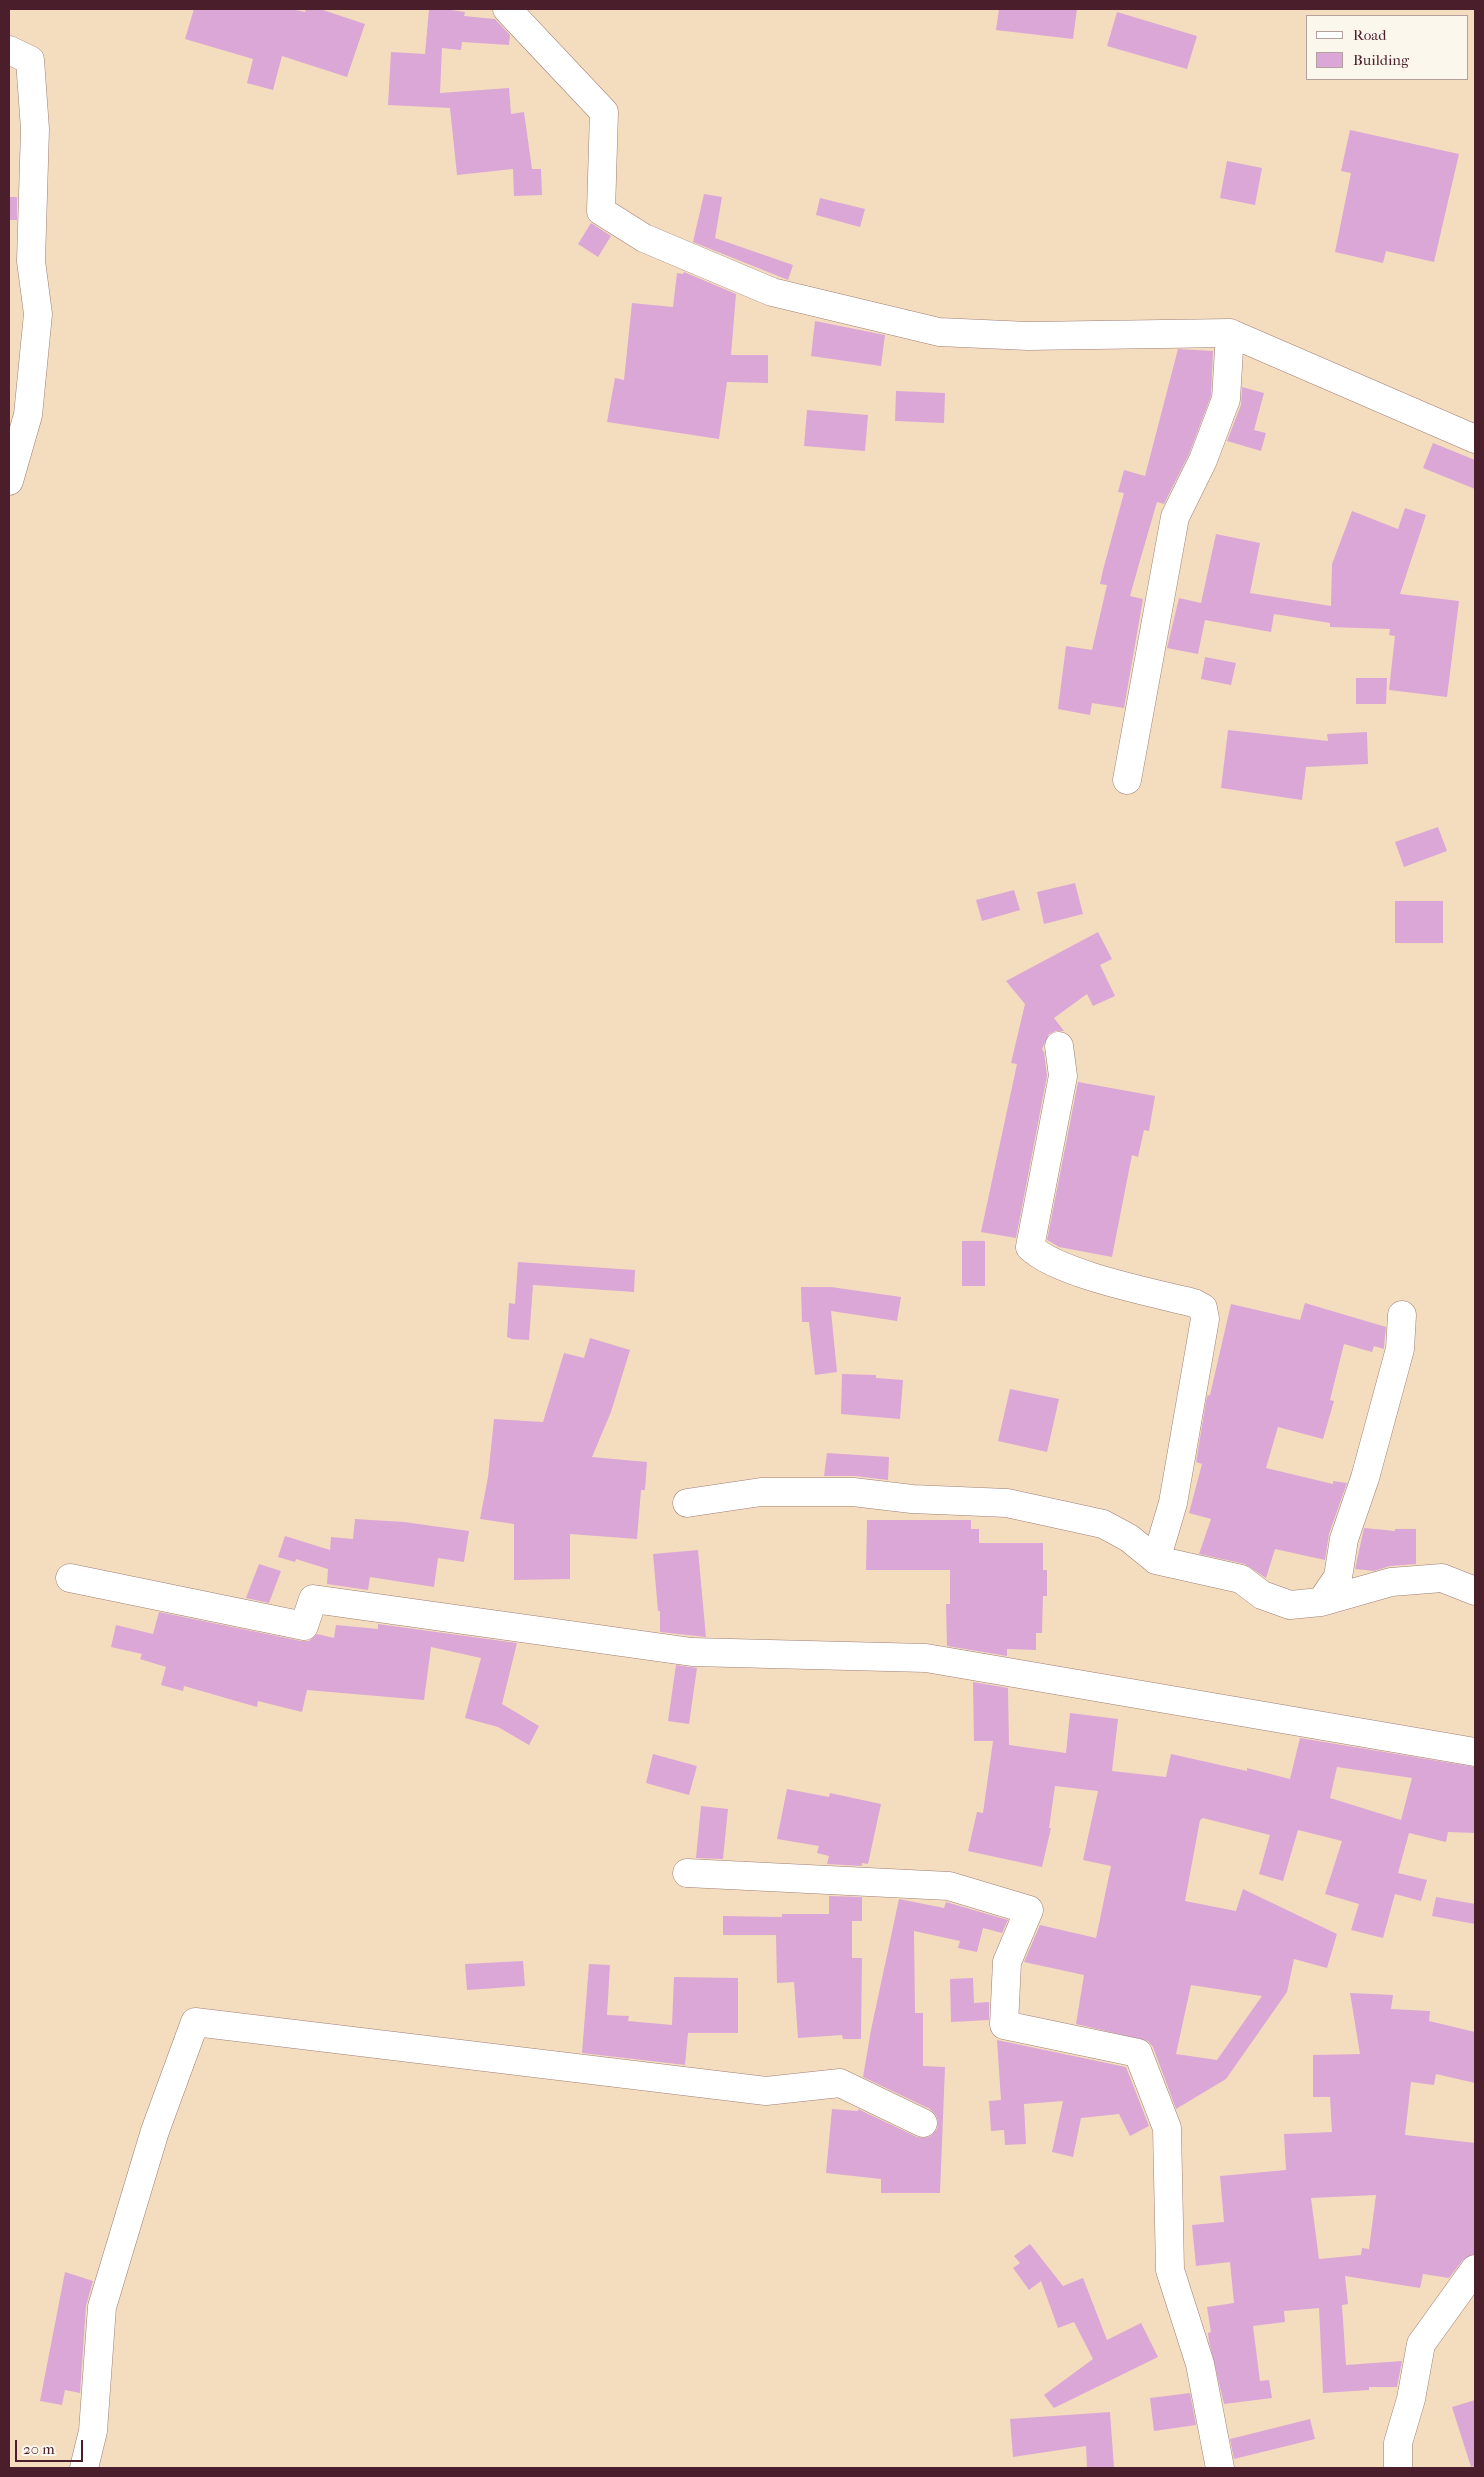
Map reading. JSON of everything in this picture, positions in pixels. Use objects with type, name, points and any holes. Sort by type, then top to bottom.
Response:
[{"type":"street","points":[[507,9],[604,112],[601,211],[644,238],[772,292],[939,332],[1028,336],[1230,333],[1475,438]]},
{"type":"street","points":[[9,50],[30,60],[35,129],[31,262],[38,314],[28,415],[9,481]]},
{"type":"street","points":[[1127,780],[1175,517],[1204,460],[1226,399],[1230,333]]},
{"type":"street","points":[[1060,1046],[1064,1076],[1030,1247],[1038,1255],[1057,1264],[1121,1285],[1194,1303],[1203,1308],[1200,1350],[1173,1503],[1156,1560]]},
{"type":"street","points":[[1321,1602],[1338,1576],[1344,1539],[1365,1478],[1400,1349],[1402,1315]]},
{"type":"street","points":[[688,1503],[761,1492],[853,1492],[912,1499],[1007,1503],[1103,1524],[1128,1538],[1156,1560],[1241,1578],[1262,1594],[1290,1604],[1321,1602],[1391,1582],[1434,1578],[1442,1578],[1475,1591]]},
{"type":"street","points":[[70,1578],[304,1626],[313,1598],[692,1652],[926,1658],[1475,1752]]},
{"type":"street","points":[[687,1873],[949,1886],[1029,1910],[1007,1962],[1004,2025],[1138,2053],[1167,2128],[1170,2270],[1200,2364],[1220,2468]]},
{"type":"street","points":[[84,2468],[93,2431],[102,2307],[155,2131],[195,2022],[766,2091],[840,2083],[923,2123]]},
{"type":"street","points":[[1398,2468],[1398,2443],[1410,2399],[1421,2344],[1475,2269]]},
{"type":"building","points":[[194,9],[291,9],[305,12],[306,9],[320,9],[365,24],[347,77],[282,56],[273,90],[247,83],[253,59],[185,39]]},
{"type":"building","points":[[429,9],[465,12],[464,16],[495,19],[510,35],[509,45],[462,42],[461,50],[442,48],[440,93],[509,88],[511,114],[524,112],[532,169],[541,169],[542,195],[514,196],[513,169],[457,175],[450,108],[388,105],[391,52],[425,54]]},
{"type":"building","points":[[999,9],[1077,9],[1073,39],[996,30]]},
{"type":"building","points":[[1117,12],[1197,36],[1187,69],[1107,46]]},
{"type":"building","points":[[1350,130],[1459,154],[1434,262],[1386,251],[1383,263],[1335,252],[1351,173],[1341,171]]},
{"type":"building","points":[[1227,161],[1262,168],[1255,205],[1220,198]]},
{"type":"building","points":[[704,194],[722,197],[715,238],[793,265],[788,280],[693,242]]},
{"type":"building","points":[[9,197],[17,197],[17,220],[9,220]]},
{"type":"building","points":[[820,198],[865,209],[860,227],[816,215]]},
{"type":"building","points":[[591,223],[611,236],[598,257],[578,244]]},
{"type":"building","points":[[684,272],[736,294],[731,355],[768,355],[768,383],[727,382],[719,439],[607,422],[615,378],[624,380],[632,303],[673,307],[677,273],[683,274]]},
{"type":"building","points":[[815,321],[885,335],[881,366],[811,356]]},
{"type":"building","points":[[1178,349],[1213,351],[1211,396],[1189,454],[1164,504],[1157,502],[1130,596],[1143,599],[1124,708],[1092,703],[1090,715],[1058,709],[1066,646],[1092,650],[1107,585],[1100,584],[1124,493],[1118,492],[1124,470],[1145,476]]},
{"type":"building","points":[[1242,387],[1264,393],[1254,430],[1266,433],[1261,451],[1227,441],[1241,405]]},
{"type":"building","points":[[896,391],[945,393],[944,423],[895,421]]},
{"type":"building","points":[[807,410],[868,415],[865,451],[804,446]]},
{"type":"building","points":[[1433,443],[1475,460],[1475,489],[1423,468]]},
{"type":"building","points":[[1405,508],[1426,515],[1400,594],[1459,601],[1447,697],[1389,690],[1395,636],[1389,635],[1390,629],[1330,627],[1330,623],[1274,614],[1271,632],[1205,620],[1198,654],[1167,648],[1179,598],[1201,603],[1216,534],[1260,543],[1250,593],[1331,606],[1332,564],[1352,511],[1398,529]]},
{"type":"building","points":[[1205,657],[1236,663],[1231,685],[1201,679]]},
{"type":"building","points":[[1356,678],[1387,678],[1386,704],[1356,704]]},
{"type":"building","points":[[1228,730],[1328,741],[1327,734],[1367,732],[1368,764],[1306,767],[1302,800],[1221,788]]},
{"type":"building","points":[[1438,827],[1447,851],[1404,867],[1395,842]]},
{"type":"building","points":[[1075,883],[1083,914],[1044,924],[1037,892]]},
{"type":"building","points":[[1014,890],[1020,910],[982,921],[976,900]]},
{"type":"building","points":[[1395,901],[1443,901],[1443,943],[1395,943]]},
{"type":"building","points":[[1098,932],[1112,959],[1100,965],[1115,996],[1093,1006],[1087,994],[1054,1018],[1064,1031],[1056,1031],[1049,1034],[1042,1049],[1047,1076],[1016,1238],[981,1232],[1017,1064],[1011,1063],[1025,1004],[1006,981]]},
{"type":"building","points":[[1078,1082],[1155,1096],[1149,1131],[1144,1130],[1138,1157],[1132,1155],[1112,1257],[1059,1247],[1047,1240]]},
{"type":"building","points":[[962,1241],[985,1241],[985,1286],[962,1286]]},
{"type":"building","points":[[518,1262],[635,1270],[634,1292],[533,1285],[529,1340],[512,1339],[507,1337],[509,1303],[515,1304]]},
{"type":"building","points":[[801,1287],[831,1287],[901,1297],[897,1321],[831,1311],[837,1372],[815,1375],[809,1322],[802,1322]]},
{"type":"building","points":[[1305,1303],[1386,1327],[1384,1349],[1374,1346],[1372,1352],[1344,1344],[1330,1400],[1334,1401],[1323,1439],[1278,1427],[1266,1468],[1333,1484],[1333,1481],[1347,1483],[1329,1534],[1325,1560],[1275,1549],[1266,1578],[1245,1564],[1199,1554],[1211,1519],[1189,1513],[1202,1464],[1196,1462],[1207,1396],[1210,1395],[1231,1304],[1300,1320]]},
{"type":"building","points":[[590,1338],[630,1350],[611,1412],[592,1457],[647,1462],[645,1490],[641,1490],[637,1539],[570,1534],[570,1579],[514,1580],[514,1524],[480,1519],[488,1477],[494,1419],[543,1422],[564,1353],[584,1358]]},
{"type":"building","points":[[842,1374],[876,1375],[876,1378],[903,1380],[900,1419],[841,1414]]},
{"type":"building","points":[[1010,1389],[1059,1399],[1047,1452],[998,1441]]},
{"type":"building","points":[[827,1453],[889,1457],[888,1480],[855,1476],[824,1476]]},
{"type":"building","points":[[355,1519],[404,1522],[469,1531],[464,1562],[438,1558],[434,1587],[370,1577],[368,1590],[327,1584],[328,1569],[296,1559],[295,1562],[278,1557],[285,1536],[330,1550],[331,1537],[353,1539]]},
{"type":"building","points":[[867,1520],[971,1520],[971,1529],[979,1529],[979,1543],[1043,1543],[1043,1570],[1047,1570],[1047,1596],[1043,1596],[1042,1633],[1036,1633],[1036,1650],[1007,1649],[1007,1656],[947,1646],[946,1604],[950,1604],[950,1570],[866,1570]]},
{"type":"building","points":[[1364,1528],[1395,1531],[1395,1529],[1416,1529],[1416,1564],[1390,1566],[1374,1571],[1355,1569]]},
{"type":"building","points":[[698,1550],[706,1637],[660,1632],[660,1611],[658,1611],[653,1554]]},
{"type":"building","points":[[259,1564],[281,1571],[269,1603],[246,1598]]},
{"type":"building","points":[[159,1612],[301,1641],[309,1641],[317,1634],[334,1638],[336,1625],[378,1629],[378,1624],[517,1643],[502,1704],[539,1726],[529,1745],[498,1727],[465,1718],[481,1658],[431,1647],[424,1700],[307,1690],[302,1712],[258,1701],[257,1707],[184,1686],[183,1691],[161,1685],[166,1667],[140,1659],[142,1654],[111,1647],[116,1625],[153,1634]]},
{"type":"building","points":[[676,1665],[697,1668],[689,1724],[668,1721]]},
{"type":"building","points":[[973,1682],[1008,1688],[1009,1745],[1066,1753],[1070,1713],[1118,1719],[1112,1771],[1166,1777],[1171,1754],[1247,1771],[1247,1768],[1290,1779],[1300,1738],[1475,1767],[1475,1833],[1448,1832],[1446,1842],[1409,1833],[1398,1873],[1427,1880],[1421,1901],[1395,1894],[1383,1938],[1351,1930],[1359,1904],[1325,1894],[1342,1841],[1298,1830],[1283,1881],[1259,1874],[1270,1835],[1203,1818],[1200,1820],[1185,1901],[1236,1911],[1243,1889],[1337,1934],[1327,1968],[1294,1959],[1287,1992],[1226,2079],[1176,2109],[1153,2047],[1148,2041],[1076,2024],[1084,1975],[1024,1962],[1040,1925],[1096,1938],[1111,1866],[1083,1860],[1098,1791],[1055,1786],[1049,1828],[1051,1828],[1042,1867],[968,1851],[977,1812],[983,1813],[993,1741],[974,1741]],"holes":[[[1337,1767],[1412,1778],[1401,1820],[1330,1798]],[[1191,1985],[1262,1996],[1217,2060],[1176,2054]]]},
{"type":"building","points":[[653,1754],[697,1766],[689,1795],[646,1783]]},
{"type":"building","points":[[787,1789],[829,1797],[830,1793],[881,1804],[868,1864],[862,1863],[862,1866],[827,1864],[829,1856],[817,1853],[819,1846],[777,1839]]},
{"type":"building","points":[[701,1806],[728,1809],[723,1859],[696,1858]]},
{"type":"building","points":[[829,1896],[862,1897],[862,1921],[852,1921],[852,1958],[862,1958],[861,2039],[843,2039],[842,2035],[798,2038],[794,1982],[777,1983],[776,1935],[723,1935],[723,1916],[782,1917],[782,1914],[829,1914]]},
{"type":"building","points":[[1436,1897],[1475,1904],[1475,1924],[1432,1916]]},
{"type":"building","points":[[899,1899],[944,1908],[946,1902],[1008,1920],[1002,1933],[983,1928],[977,1952],[958,1948],[960,1941],[914,1931],[915,2013],[923,2013],[923,2066],[945,2067],[940,2193],[881,2193],[881,2179],[826,2173],[832,2109],[858,2111],[858,2109],[917,2137],[925,2138],[931,2136],[937,2129],[938,2121],[936,2115],[930,2109],[863,2077]]},
{"type":"building","points":[[523,1961],[525,1986],[467,1990],[465,1964]]},
{"type":"building","points":[[589,1964],[610,1965],[607,2015],[629,2016],[628,2021],[672,2025],[674,1977],[738,1978],[738,2033],[688,2033],[685,2065],[582,2053]]},
{"type":"building","points":[[973,1978],[974,2003],[989,2002],[989,2020],[951,2022],[950,1979]]},
{"type":"building","points":[[1350,1993],[1393,1995],[1391,2009],[1430,2011],[1429,2021],[1475,2032],[1475,2083],[1436,2074],[1434,2085],[1411,2082],[1405,2135],[1475,2143],[1475,2254],[1463,2260],[1449,2278],[1423,2274],[1420,2288],[1345,2276],[1348,2304],[1342,2305],[1346,2365],[1402,2361],[1397,2387],[1369,2387],[1369,2390],[1323,2393],[1319,2308],[1284,2311],[1285,2322],[1253,2326],[1260,2381],[1269,2380],[1272,2398],[1224,2404],[1209,2341],[1208,2333],[1211,2332],[1207,2307],[1234,2303],[1230,2262],[1196,2266],[1192,2225],[1224,2222],[1220,2176],[1286,2170],[1284,2134],[1332,2132],[1330,2097],[1313,2097],[1313,2055],[1360,2054]],"holes":[[[1376,2195],[1369,2249],[1362,2248],[1361,2255],[1319,2259],[1311,2198]]]},
{"type":"building","points":[[997,2040],[1126,2067],[1149,2126],[1130,2136],[1119,2114],[1081,2118],[1073,2157],[1052,2152],[1063,2101],[1024,2104],[1026,2144],[1005,2145],[1004,2130],[991,2131],[989,2101],[1001,2100]]},
{"type":"building","points":[[1030,2244],[1063,2286],[1083,2278],[1107,2340],[1141,2323],[1158,2357],[1054,2408],[1044,2395],[1093,2359],[1074,2322],[1058,2328],[1041,2281],[1029,2290],[1013,2268],[1020,2263],[1014,2256]]},
{"type":"building","points":[[65,2272],[93,2281],[86,2306],[80,2393],[65,2390],[62,2405],[40,2401]]},
{"type":"building","points":[[1190,2393],[1196,2425],[1154,2431],[1150,2398]]},
{"type":"building","points":[[1475,2400],[1475,2466],[1471,2467],[1452,2407]]},
{"type":"building","points":[[1110,2412],[1114,2468],[1087,2468],[1086,2446],[1013,2457],[1010,2419]]},
{"type":"building","points":[[1310,2419],[1315,2439],[1234,2459],[1230,2439]]}]
